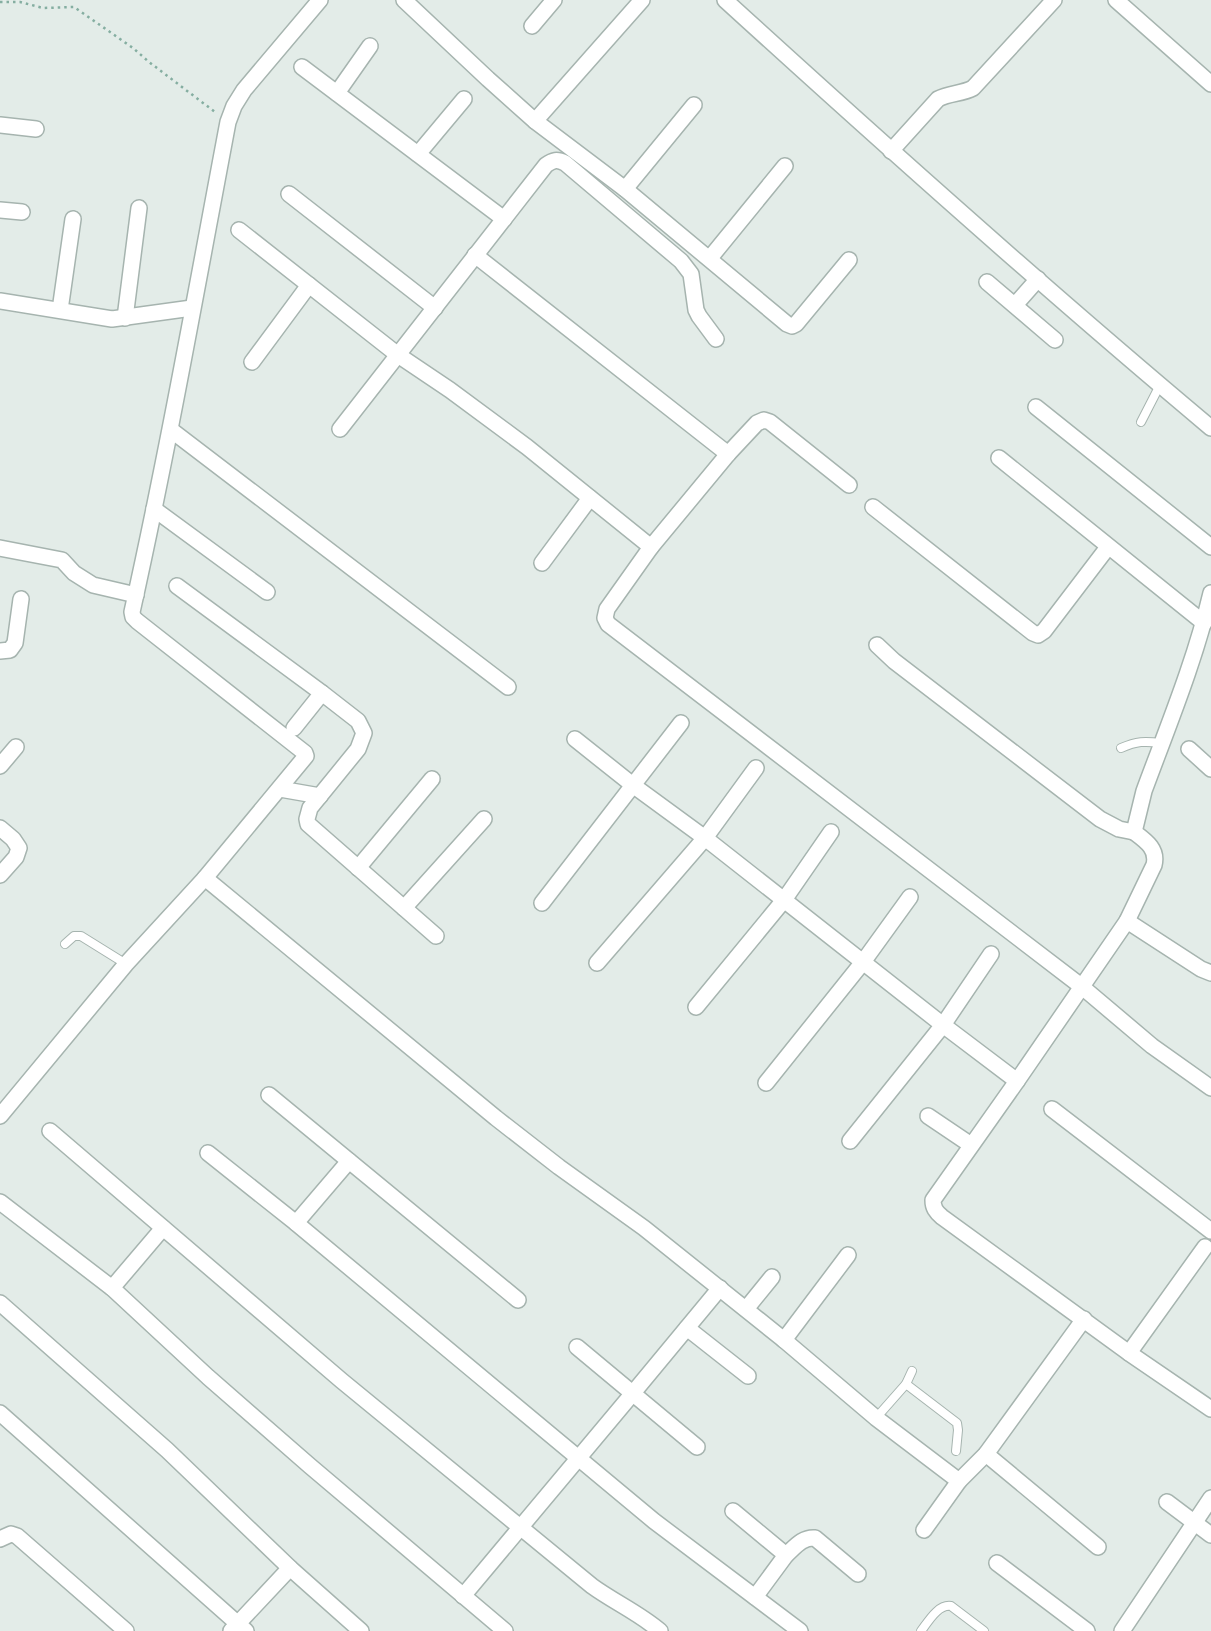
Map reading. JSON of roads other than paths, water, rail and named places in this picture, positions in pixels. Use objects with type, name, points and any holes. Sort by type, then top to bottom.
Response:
[{"type":"street","points":[[0,1116],[126,964],[205,878],[305,758],[305,753],[137,621],[133,617],[132,612],[171,430],[192,308],[228,122],[234,106],[244,90],[320,0]]},
{"type":"street","points":[[532,26],[554,0]]},
{"type":"street","points":[[535,121],[642,0]]},
{"type":"street","points":[[725,0],[891,151],[1211,428]]},
{"type":"street","points":[[891,151],[938,99],[948,94],[968,91],[973,88],[1054,0]]},
{"type":"street","points":[[1116,0],[1211,84]]},
{"type":"street","points":[[412,3],[488,79],[535,121],[625,189],[787,324],[792,326],[796,324],[849,260]]},
{"type":"street","points":[[337,93],[370,46]]},
{"type":"street","points":[[302,67],[504,219]]},
{"type":"street","points":[[418,154],[464,99]]},
{"type":"street","points":[[625,189],[694,105]]},
{"type":"street","points":[[0,125],[36,129]]},
{"type":"street","points":[[340,429],[546,165],[554,160],[565,163],[688,269],[691,274],[696,310],[716,339]]},
{"type":"street","points":[[710,258],[786,166]]},
{"type":"street","points":[[289,194],[435,308]]},
{"type":"street","points":[[125,318],[139,208]]},
{"type":"street","points":[[0,210],[22,212]]},
{"type":"street","points":[[60,310],[73,219]]},
{"type":"street","points":[[239,230],[398,355],[450,390],[527,447],[651,548]]},
{"type":"street","points":[[475,255],[728,454]]},
{"type":"street","points":[[1014,305],[1038,279]]},
{"type":"street","points":[[987,282],[1055,340]]},
{"type":"street","points":[[252,362],[309,285]]},
{"type":"street","points":[[0,301],[112,319],[192,308]]},
{"type":"street","points":[[1036,406],[1211,547]]},
{"type":"street","points":[[849,485],[770,422],[764,420],[757,423],[728,454],[651,548],[607,609],[605,618],[608,624],[1081,986],[1152,1046],[1211,1088]]},
{"type":"street","points":[[171,430],[508,687]]},
{"type":"street","points":[[999,458],[1108,547],[1207,616]]},
{"type":"street","points":[[542,563],[590,498]]},
{"type":"street","points":[[872,507],[1038,635],[1044,631],[1108,547]]},
{"type":"street","points":[[154,509],[267,592]]},
{"type":"street","points":[[0,548],[62,560],[80,578],[93,585],[136,595]]},
{"type":"street","points":[[177,586],[358,721],[364,733],[358,749],[310,808],[307,819],[308,824],[436,936]]},
{"type":"street","points":[[1134,832],[1144,791],[1207,616],[1211,593]]},
{"type":"street","points":[[0,652],[10,650],[15,643],[21,598]]},
{"type":"street","points":[[877,645],[894,661],[1100,819],[1119,829],[1134,832],[1151,847],[1156,859],[1126,921],[933,1200],[933,1206],[942,1217],[1211,1410]]},
{"type":"street","points":[[294,728],[322,693]]},
{"type":"street","points":[[542,903],[681,723]]},
{"type":"street","points":[[575,739],[1017,1081]]},
{"type":"street","points":[[0,766],[16,747]]},
{"type":"street","points":[[1189,749],[1211,769]]},
{"type":"street","points":[[597,963],[705,838],[756,768]]},
{"type":"street","points":[[358,868],[432,779]]},
{"type":"street","points":[[280,788],[320,796]]},
{"type":"street","points":[[404,908],[484,819]]},
{"type":"street","points":[[0,828],[13,839],[19,848],[16,857],[0,876]]},
{"type":"street","points":[[696,1007],[784,900],[832,832]]},
{"type":"street","points":[[205,878],[496,1118],[559,1167],[644,1228],[784,1340],[876,1418],[959,1481]]},
{"type":"street","points":[[766,1083],[863,962],[910,897]]},
{"type":"street","points":[[1126,921],[1201,969],[1211,973]]},
{"type":"street","points":[[850,1141],[943,1025],[992,954]]},
{"type":"street","points":[[269,1094],[518,1300]]},
{"type":"street","points":[[1052,1109],[1211,1231]]},
{"type":"street","points":[[928,1116],[971,1145]]},
{"type":"street","points":[[50,1131],[342,1381],[592,1586],[638,1614],[660,1631]]},
{"type":"street","points":[[208,1153],[296,1223],[654,1521],[800,1631]]},
{"type":"street","points":[[296,1223],[350,1161]]},
{"type":"street","points":[[0,1202],[112,1288],[208,1377],[505,1631]]},
{"type":"street","points":[[112,1288],[163,1228]]},
{"type":"street","points":[[1129,1353],[1205,1247]]},
{"type":"street","points":[[784,1340],[848,1255]]},
{"type":"street","points":[[746,1309],[772,1276]]},
{"type":"street","points":[[464,1596],[720,1288]]},
{"type":"street","points":[[0,1302],[167,1450],[290,1568],[361,1631]]},
{"type":"street","points":[[924,1530],[959,1481],[986,1454],[1084,1320]]},
{"type":"street","points":[[687,1328],[748,1376]]},
{"type":"street","points":[[576,1347],[697,1447]]},
{"type":"street","points":[[0,1413],[238,1629],[290,1568]]},
{"type":"street","points":[[986,1454],[1098,1546]]},
{"type":"street","points":[[1122,1631],[1211,1498]]},
{"type":"street","points":[[1167,1502],[1211,1535]]},
{"type":"street","points":[[733,1511],[786,1556]]},
{"type":"street","points":[[0,1539],[11,1534],[17,1536],[126,1631]]},
{"type":"street","points":[[755,1597],[786,1556],[799,1542],[808,1537],[814,1538],[858,1574]]},
{"type":"street","points":[[997,1563],[1087,1631]]},
{"type":"lane","points":[[1141,422],[1160,385]]},
{"type":"lane","points":[[1121,748],[1143,741],[1162,743]]},
{"type":"lane","points":[[65,944],[74,936],[80,936],[126,964]]},
{"type":"lane","points":[[876,1418],[906,1384],[912,1371]]},
{"type":"lane","points":[[906,1384],[957,1423],[956,1450]]},
{"type":"lane","points":[[921,1631],[940,1608],[946,1605],[951,1606],[984,1631]]}]
